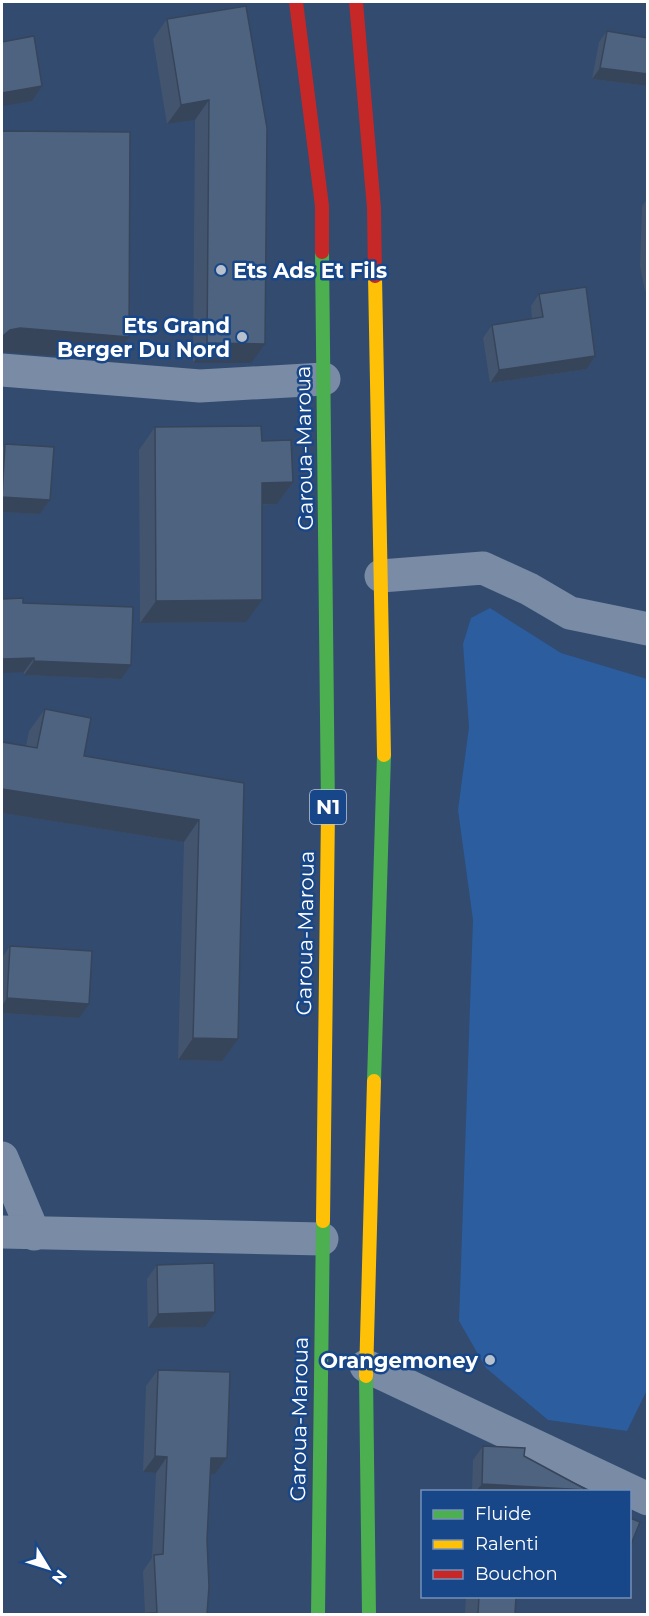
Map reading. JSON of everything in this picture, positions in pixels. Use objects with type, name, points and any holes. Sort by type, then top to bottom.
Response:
[{"type":"highway","name":"Garoua-Maroua","points":[[297,2],[322,206],[329,752],[318,1614]]},
{"type":"highway","points":[[356,2],[374,208],[384,761],[366,1366],[369,1614]]},
{"type":"street","points":[[2,370],[200,386],[324,379]]},
{"type":"street","points":[[381,576],[483,568],[570,613],[648,629]]},
{"type":"street","points":[[2,1158],[34,1234]]},
{"type":"street","points":[[2,1232],[322,1239]]},
{"type":"street","points":[[366,1366],[629,1490]]},
{"type":"street","points":[[631,1491],[648,1499]]},
{"type":"shaded area","points":[[490,608],[561,653],[647,679],[648,1388],[627,1431],[548,1420],[486,1368],[459,1321],[473,920],[458,810],[469,727],[463,644],[471,618]]},
{"type":"building","points":[[246,6],[267,128],[265,344],[207,343],[209,100],[181,105],[167,19]]},
{"type":"building","points":[[607,31],[648,38],[648,74],[600,68]]},
{"type":"building","points":[[34,36],[42,86],[2,93],[2,42]]},
{"type":"building","points":[[2,131],[130,132],[129,337],[20,328],[10,330],[2,340]]},
{"type":"building","points":[[586,287],[595,356],[499,370],[492,325],[543,317],[539,294]]},
{"type":"building","points":[[261,426],[262,441],[291,440],[293,482],[262,483],[262,600],[156,601],[155,427]]},
{"type":"building","points":[[5,444],[54,447],[50,500],[2,497]]},
{"type":"building","points":[[23,598],[23,603],[133,607],[131,665],[34,661],[34,658],[2,659],[2,599]]},
{"type":"building","points":[[45,709],[91,718],[84,756],[244,783],[238,1039],[193,1038],[199,820],[2,789],[2,742],[37,748]]},
{"type":"building","points":[[10,946],[92,951],[89,1004],[7,998]]},
{"type":"building","points":[[214,1263],[215,1312],[158,1314],[157,1265]]},
{"type":"building","points":[[158,1370],[230,1372],[227,1458],[211,1458],[207,1540],[209,1586],[207,1614],[147,1614],[157,1613],[154,1555],[163,1554],[167,1457],[155,1456]]},
{"type":"building","points":[[483,1446],[525,1448],[524,1456],[587,1490],[482,1484]]},
{"type":"building","points":[[631,1518],[640,1522],[631,1544]]},
{"type":"building","points":[[479,1598],[516,1598],[515,1614],[478,1614]]},
{"type":"traffic: fast","points":[[322,252],[328,810]]},
{"type":"traffic: fast","points":[[374,1081],[384,755]]},
{"type":"traffic: fast","points":[[318,1614],[323,1221]]},
{"type":"traffic: fast","points":[[366,1376],[369,1614]]},
{"type":"traffic: slow","points":[[375,276],[384,755]]},
{"type":"traffic: slow","points":[[323,1221],[328,810]]},
{"type":"traffic: slow","points":[[366,1376],[374,1081]]},
{"type":"traffic: jam","points":[[296,2],[322,206],[322,252]]},
{"type":"traffic: jam","points":[[356,2],[374,208],[375,276]]},
{"type":"place","name":"Ets Ads Et Fils","points":[[221,270]]},
{"type":"place","name":"Ets Grand Berger Du Nord","points":[[242,337]]},
{"type":"place","name":"Orangemoney","points":[[490,1360]]}]
